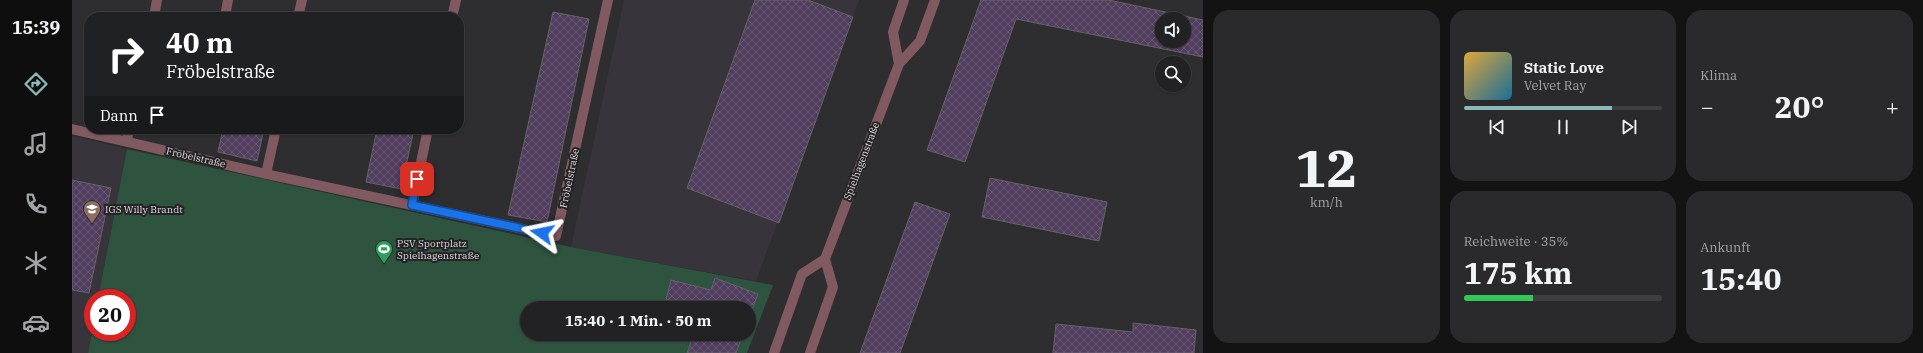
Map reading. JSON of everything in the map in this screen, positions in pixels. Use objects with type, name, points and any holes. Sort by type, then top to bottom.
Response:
[{"type":"street","points":[[155,12],[157,0]]},
{"type":"street","points":[[226,12],[228,0]]},
{"type":"street","points":[[299,12],[302,0]]},
{"type":"street","points":[[453,12],[456,0]]},
{"type":"street","name":"Fröbelstraße","points":[[95,134],[266,174],[556,236],[608,0]]},
{"type":"street","points":[[899,64],[892,32],[904,0]]},
{"type":"street","name":"Spielhagenstraße","points":[[825,259],[899,64],[920,41],[935,0]]},
{"type":"street","name":"Fröbelstraße","points":[[72,129],[84,132]]},
{"type":"street","points":[[127,141],[128,134]]},
{"type":"street","points":[[266,174],[275,134]]},
{"type":"street","points":[[412,205],[427,134]]},
{"type":"street","points":[[774,353],[802,274],[825,259],[833,287],[810,353]]},
{"type":"shaded area","points":[[624,0],[859,0],[756,281],[571,247]]},
{"type":"shaded area","name":"IGS Willy Brandt","points":[[72,136],[127,149],[100,289],[84,289],[84,341],[90,341],[88,353],[72,353]]},
{"type":"green space","name":"PSV Sportplatz Spielhagenstraße","points":[[127,149],[571,247],[773,285],[756,329],[756,301],[520,301],[520,341],[752,341],[747,353],[88,353],[90,341],[136,341],[136,289],[100,289]]},
{"type":"building","points":[[755,0],[808,0],[853,17],[779,223],[687,188]]},
{"type":"building","points":[[981,0],[1109,0],[1165,12],[1155,12],[1155,47],[1016,19],[965,162],[927,150]]},
{"type":"building","points":[[553,12],[589,19],[547,222],[508,215]]},
{"type":"building","points":[[1191,17],[1203,20],[1203,57],[1159,48],[1191,48]]},
{"type":"building","points":[[222,134],[263,134],[257,161],[218,152]]},
{"type":"building","points":[[376,134],[413,134],[401,189],[366,182]]},
{"type":"building","points":[[990,178],[1107,202],[1099,241],[982,217]]},
{"type":"building","points":[[72,180],[111,188],[90,289],[84,289],[84,292],[72,290]]},
{"type":"building","points":[[915,202],[950,214],[900,353],[860,353]]},
{"type":"building","points":[[715,278],[758,294],[755,301],[666,301],[671,280],[711,290]]},
{"type":"building","points":[[1133,323],[1196,330],[1194,353],[1053,353],[1056,324],[1133,332]]},
{"type":"building","points":[[691,341],[740,341],[736,353],[687,353]]},
{"type":"place","name":"IGS Willy Brandt","points":[[92,224]]},
{"type":"place","name":"PSV Sportplatz Spielhagenstraße","points":[[384,264]]},
{"type":"route","points":[[417,179],[412,205],[542,233]]}]
